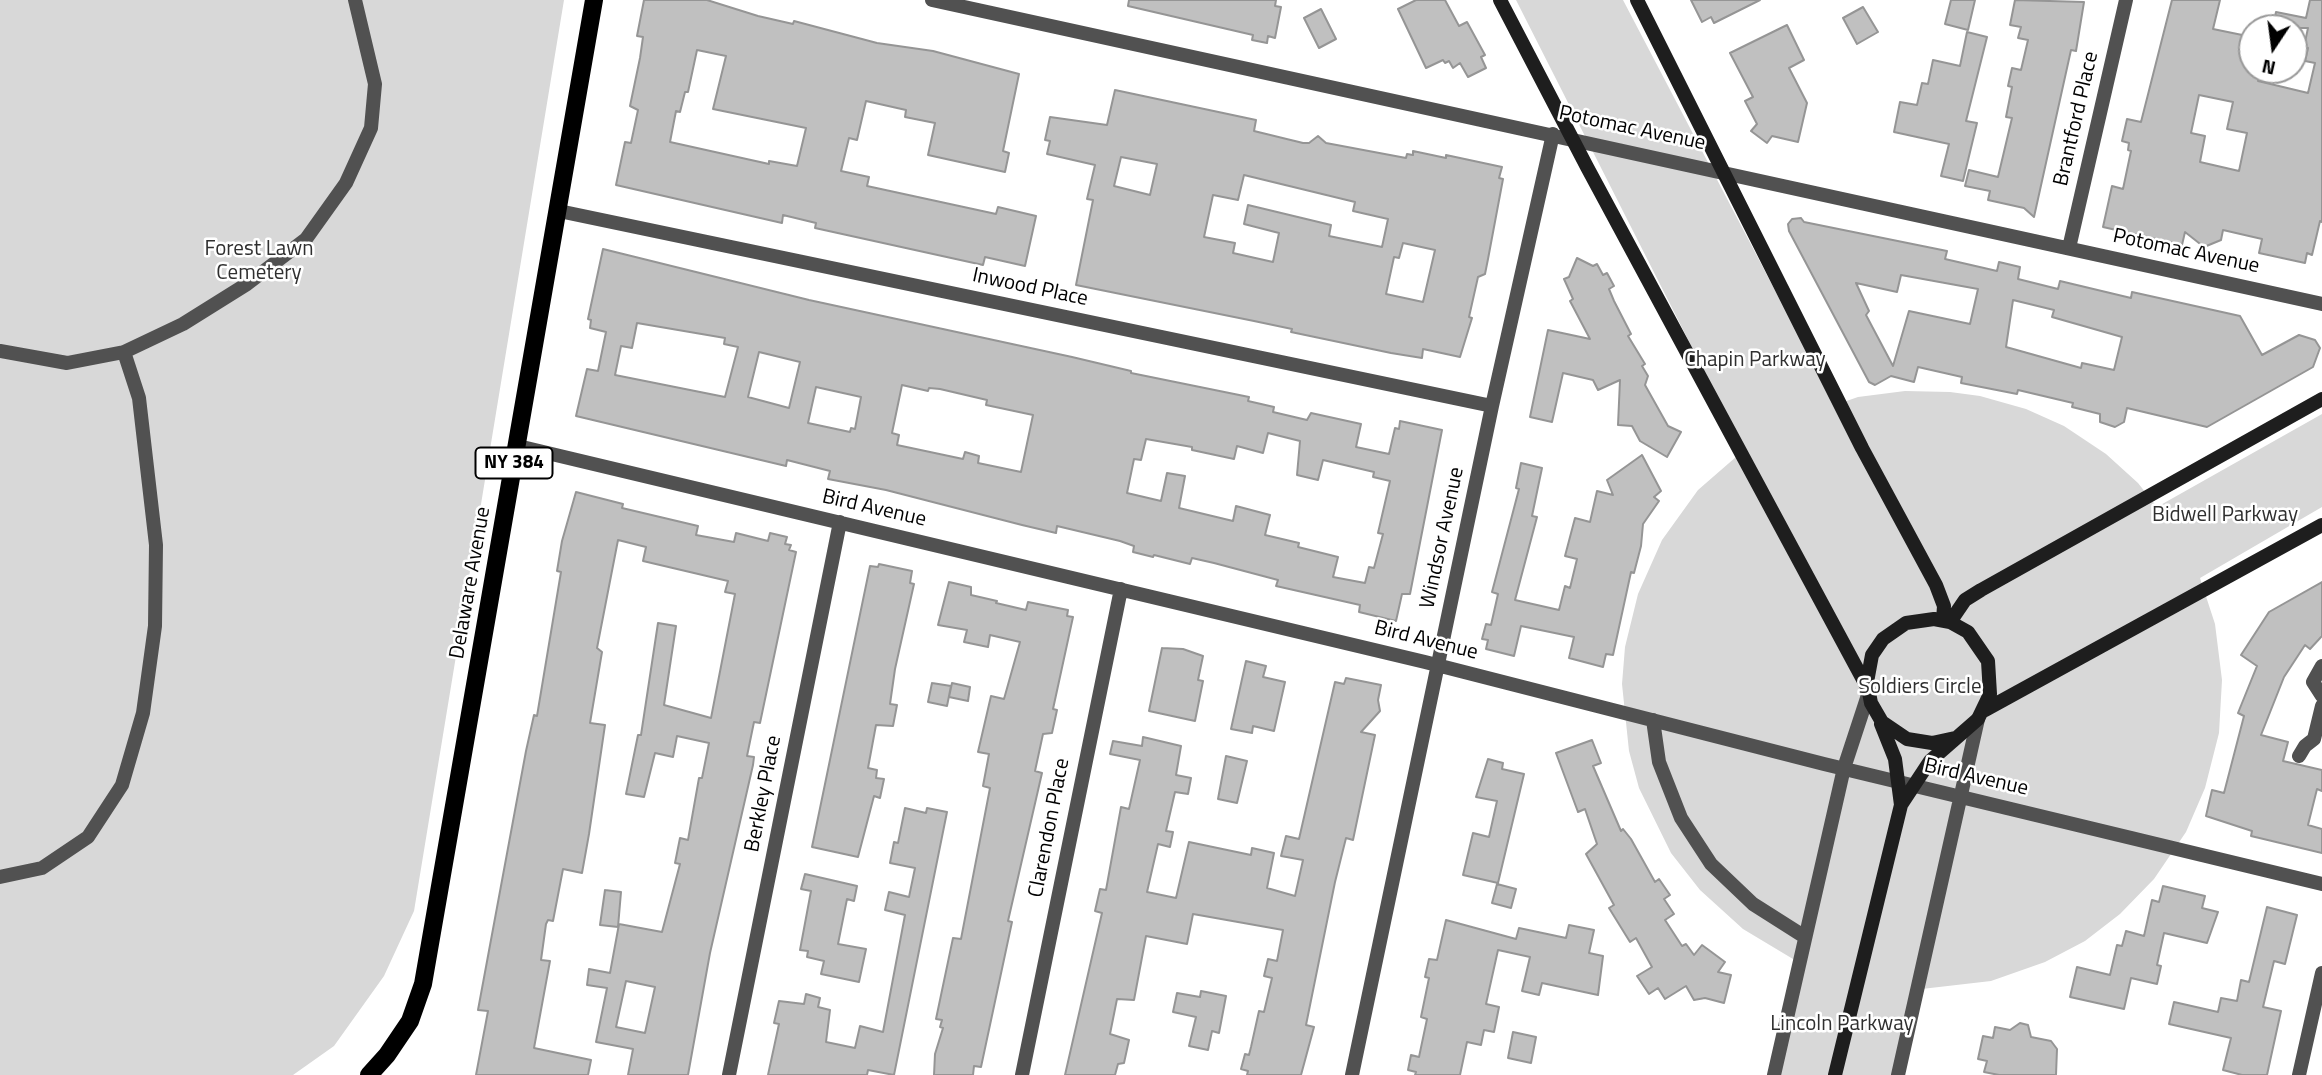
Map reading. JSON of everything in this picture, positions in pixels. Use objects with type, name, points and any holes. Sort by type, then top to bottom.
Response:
[{"type":"main road","name":"Delaware Avenue","points":[[369,1075],[387,1055],[410,1021],[423,984],[594,0]]},
{"type":"street","points":[[0,351],[67,363],[124,352],[183,324],[247,284],[306,239],[346,183],[371,128],[375,84],[355,0]]},
{"type":"street","name":"Potomac Avenue","points":[[932,0],[2322,303]]},
{"type":"street","points":[[1500,0],[1571,138],[1868,691],[1905,783],[1835,1075]]},
{"type":"street","points":[[1637,0],[1862,448],[1936,585],[1946,621]]},
{"type":"street","name":"Brantford Place","points":[[2069,248],[2126,0]]},
{"type":"street","name":"Windsor Avenue","points":[[1352,1075],[1492,406],[1553,134]]},
{"type":"street","name":"Inwood Place","points":[[559,211],[1492,406]]},
{"type":"street","points":[[0,877],[42,868],[88,837],[122,785],[143,713],[155,626],[156,545],[139,397],[124,352]]},
{"type":"street","points":[[1946,621],[1972,595],[2322,399]]},
{"type":"street","name":"Bird Avenue","points":[[518,446],[1438,665],[1844,768],[2322,884]]},
{"type":"street","name":"Berkley Place","points":[[729,1075],[840,522]]},
{"type":"street","points":[[1905,783],[1981,714],[2322,524]]},
{"type":"street","name":"Clarendon Place","points":[[1022,1075],[1121,589]]},
{"type":"street","points":[[1774,1075],[1844,768],[1868,691],[1872,655],[1890,633],[1915,620],[1946,621],[1975,639],[1988,661],[1991,686],[1981,714],[1961,796],[1898,1075]]},
{"type":"street","points":[[2322,666],[2314,682],[2322,696]]},
{"type":"street","points":[[2299,756],[2305,746],[2314,739],[2322,706]]},
{"type":"street","points":[[1876,713],[1895,733],[1914,741],[1940,743],[1955,738]]},
{"type":"street","points":[[1653,720],[1663,773],[1681,818],[1711,864],[1753,904],[1805,937]]},
{"type":"street","points":[[2299,1075],[2322,973]]},
{"type":"green space","name":"Forest Lawn Cemetery","points":[[0,0],[564,0],[414,911],[384,976],[334,1046],[293,1075],[0,1075]]},
{"type":"green space","name":"Soldiers Circle","points":[[1516,0],[1623,0],[1835,405],[1858,397],[1905,391],[1980,396],[2026,409],[2064,426],[2106,454],[2138,483],[2157,507],[2322,414],[2322,507],[2200,578],[2215,624],[2222,680],[2219,733],[2205,788],[2186,832],[2154,879],[2120,914],[2085,941],[2045,962],[1991,981],[1913,990],[1892,1075],[1778,1075],[1803,965],[1743,929],[1700,890],[1671,853],[1639,788],[1629,751],[1622,684],[1625,647],[1638,594],[1662,540],[1698,490],[1744,450]]},
{"type":"building","points":[[644,0],[707,0],[758,16],[793,24],[794,21],[877,43],[933,51],[1019,74],[1003,151],[1009,153],[1005,172],[928,155],[935,123],[905,117],[906,110],[866,101],[857,140],[849,138],[841,171],[869,177],[867,186],[996,214],[998,207],[1036,216],[1025,266],[985,257],[983,265],[815,228],[816,223],[783,215],[782,223],[616,185],[625,142],[631,143],[638,110],[630,106],[643,37],[637,36]],"holes":[[[697,50],[726,56],[713,109],[806,128],[797,166],[769,161],[769,164],[670,142],[676,111],[680,112],[685,92],[688,92]]]},
{"type":"building","points":[[1129,0],[1276,0],[1275,6],[1281,7],[1275,38],[1268,36],[1267,43],[1252,40],[1253,35],[1128,6]]},
{"type":"building","points":[[1416,0],[1445,0],[1459,26],[1467,22],[1485,55],[1481,57],[1486,68],[1468,77],[1460,63],[1453,68],[1449,61],[1445,63],[1443,60],[1426,68],[1398,9]]},
{"type":"building","points":[[1691,0],[1760,0],[1714,23],[1711,17],[1702,22]]},
{"type":"building","points":[[1951,0],[1975,0],[1968,30],[1945,24]]},
{"type":"building","points":[[2015,0],[2084,2],[2076,51],[2071,50],[2034,217],[2024,208],[1988,200],[1990,191],[1965,186],[1969,170],[1998,177],[2012,118],[2006,117],[2012,87],[2008,86],[2012,68],[2021,70],[2028,40],[2018,38],[2021,27],[2010,25]]},
{"type":"building","points":[[2172,0],[2220,0],[2213,29],[2238,34],[2238,84],[2270,84],[2308,93],[2315,63],[2308,62],[2307,14],[2310,0],[2322,0],[2322,222],[2320,221],[2312,255],[2307,253],[2305,263],[2259,253],[2262,239],[2223,230],[2221,240],[2204,247],[2185,232],[2182,245],[2103,227],[2112,186],[2123,189],[2131,151],[2128,150],[2129,143],[2122,141],[2127,119],[2141,122]],"holes":[[[2199,95],[2233,102],[2227,129],[2247,133],[2239,171],[2200,162],[2205,136],[2191,133]]]},
{"type":"building","points":[[1863,7],[1878,32],[1857,44],[1843,18]]},
{"type":"building","points":[[1321,9],[1336,39],[1319,48],[1304,18]]},
{"type":"building","points":[[1787,25],[1804,60],[1789,68],[1807,103],[1798,142],[1772,136],[1767,143],[1751,131],[1757,124],[1745,101],[1753,97],[1730,53]]},
{"type":"building","points":[[1967,32],[1987,37],[1966,121],[1977,123],[1963,181],[1941,176],[1949,144],[1894,132],[1900,102],[1917,105],[1922,83],[1928,84],[1933,60],[1960,66]]},
{"type":"building","points":[[1115,90],[1256,120],[1254,131],[1303,143],[1309,143],[1318,136],[1326,143],[1406,158],[1407,154],[1413,155],[1413,151],[1502,167],[1499,178],[1503,179],[1485,274],[1478,277],[1469,317],[1472,318],[1460,357],[1423,349],[1422,358],[1391,353],[1291,332],[1292,329],[1076,285],[1093,200],[1087,199],[1095,165],[1047,154],[1050,141],[1045,140],[1050,117],[1107,125]],"holes":[[[1121,157],[1157,164],[1150,195],[1114,186]],[[1244,175],[1355,202],[1353,211],[1388,219],[1382,247],[1329,236],[1331,225],[1248,205],[1244,224],[1279,233],[1273,262],[1233,253],[1235,243],[1204,237],[1213,195],[1238,200]],[[1403,243],[1435,250],[1423,302],[1386,294],[1394,257],[1399,258]]]},
{"type":"building","points":[[1801,218],[1804,222],[1947,251],[1945,259],[1997,271],[1999,262],[2020,267],[2018,279],[2058,289],[2060,281],[2131,298],[2132,292],[2240,316],[2262,355],[2299,335],[2315,340],[2320,348],[2313,367],[2207,427],[2127,408],[2124,422],[2115,427],[2100,422],[2100,414],[2072,407],[2073,403],[2018,390],[2017,394],[1961,383],[1962,377],[1918,367],[1914,382],[1891,376],[1875,385],[1869,382],[1789,231],[1788,224],[1792,219]],"holes":[[[1901,275],[1978,289],[1970,324],[1909,311],[1893,366],[1866,315],[1869,311],[1856,283],[1897,292]],[[2013,300],[2054,310],[2052,317],[2122,337],[2114,370],[2082,363],[2081,368],[2006,347]]]},
{"type":"building","points":[[603,249],[809,300],[1249,397],[1248,401],[1274,407],[1273,412],[1307,420],[1311,413],[1361,424],[1356,447],[1389,454],[1395,428],[1399,429],[1400,421],[1442,430],[1410,594],[1402,594],[1396,621],[1359,612],[1360,605],[1276,586],[1278,580],[1214,563],[1192,558],[1190,564],[1154,555],[1153,557],[1133,552],[1134,546],[1120,541],[1057,526],[1056,533],[886,490],[828,479],[830,471],[787,460],[786,466],[576,416],[587,369],[598,371],[606,332],[590,328],[591,320],[588,319]],"holes":[[[637,323],[725,338],[724,344],[738,347],[725,397],[615,375],[621,346],[632,348]],[[759,352],[800,362],[789,408],[748,397]],[[902,385],[928,391],[929,388],[940,389],[987,400],[986,405],[1033,415],[1021,472],[978,463],[979,456],[965,452],[963,459],[897,445],[899,435],[892,433]],[[816,387],[861,397],[855,429],[851,428],[850,432],[808,423]],[[1268,433],[1300,441],[1297,475],[1318,480],[1323,460],[1374,472],[1373,477],[1390,481],[1378,533],[1383,534],[1374,568],[1369,567],[1365,583],[1333,577],[1338,557],[1298,547],[1299,543],[1265,535],[1270,515],[1236,506],[1233,521],[1179,508],[1185,476],[1167,473],[1161,501],[1127,493],[1134,459],[1141,460],[1146,439],[1192,447],[1192,450],[1234,459],[1237,446],[1263,453]]]},
{"type":"building","points":[[1577,258],[1593,266],[1597,264],[1603,275],[1607,273],[1614,286],[1609,289],[1631,334],[1628,336],[1645,364],[1642,366],[1648,376],[1645,385],[1668,426],[1681,432],[1667,457],[1640,441],[1632,426],[1618,425],[1620,380],[1598,390],[1593,380],[1563,373],[1552,422],[1530,417],[1548,330],[1590,339],[1570,301],[1573,299],[1564,279],[1569,277]]},
{"type":"building","points":[[1642,455],[1661,491],[1654,497],[1659,501],[1643,524],[1641,546],[1634,573],[1631,572],[1613,655],[1606,654],[1603,667],[1569,658],[1574,637],[1521,626],[1514,656],[1486,649],[1488,640],[1482,639],[1486,624],[1491,625],[1498,594],[1492,592],[1519,489],[1516,488],[1521,463],[1542,468],[1532,516],[1537,517],[1515,600],[1559,610],[1565,586],[1570,588],[1577,559],[1565,556],[1575,518],[1590,522],[1597,491],[1613,495],[1607,480]]},
{"type":"building","points":[[576,492],[623,504],[622,508],[698,526],[696,535],[734,542],[736,533],[768,541],[770,533],[787,537],[785,544],[791,545],[789,550],[796,552],[760,723],[754,722],[747,756],[754,757],[753,765],[710,953],[688,1075],[628,1075],[633,1049],[596,1042],[607,988],[587,985],[589,969],[610,973],[619,924],[662,932],[680,864],[675,863],[680,838],[688,840],[699,778],[702,778],[709,743],[677,736],[673,757],[655,753],[644,797],[626,794],[638,735],[641,735],[658,623],[676,626],[664,705],[711,718],[735,594],[725,592],[728,581],[643,561],[646,547],[618,540],[597,648],[602,652],[590,723],[605,725],[589,834],[582,873],[563,869],[553,921],[548,920],[546,924],[541,960],[550,961],[534,1048],[591,1060],[588,1075],[476,1075],[488,1011],[478,1010],[526,751],[534,715],[537,716],[561,572],[557,571],[562,541]],"holes":[[[626,981],[655,987],[645,1033],[616,1027]]]},
{"type":"building","points":[[879,564],[912,571],[910,583],[914,584],[895,669],[890,704],[897,705],[893,726],[876,725],[868,768],[877,770],[876,778],[884,779],[880,798],[874,796],[858,857],[812,847],[870,566],[878,567]]},
{"type":"building","points":[[949,582],[971,587],[971,595],[997,601],[996,603],[1026,610],[1028,602],[1068,610],[1067,616],[1073,617],[1053,709],[1057,710],[1052,733],[1043,734],[1035,771],[1042,773],[1008,921],[1012,922],[981,1067],[974,1066],[973,1075],[934,1075],[935,1054],[943,1028],[940,1027],[942,1020],[936,1019],[953,938],[961,939],[990,788],[983,786],[989,754],[978,752],[991,696],[1004,699],[1020,642],[990,635],[988,647],[964,642],[967,630],[938,625]]},
{"type":"building","points":[[2322,582],[2322,636],[2310,649],[2305,645],[2284,677],[2261,735],[2288,742],[2283,761],[2322,770],[2322,791],[2317,789],[2308,825],[2322,829],[2322,853],[2251,836],[2252,831],[2206,816],[2212,790],[2224,793],[2244,716],[2238,713],[2257,666],[2241,655],[2269,612]]},
{"type":"building","points":[[1162,648],[1183,649],[1203,656],[1198,680],[1203,681],[1195,721],[1149,711]]},
{"type":"building","points":[[1246,661],[1266,666],[1263,677],[1285,682],[1274,731],[1253,726],[1252,733],[1231,729]]},
{"type":"building","points":[[1346,678],[1381,685],[1378,700],[1380,711],[1361,732],[1375,735],[1353,840],[1346,838],[1335,882],[1306,1025],[1314,1027],[1301,1075],[1247,1075],[1248,1071],[1241,1069],[1245,1054],[1249,1055],[1259,1011],[1264,1012],[1272,978],[1264,976],[1268,959],[1277,961],[1283,930],[1193,914],[1187,944],[1146,936],[1134,1000],[1117,999],[1110,1034],[1129,1040],[1124,1063],[1118,1064],[1115,1075],[1065,1075],[1102,913],[1095,911],[1100,889],[1106,890],[1121,807],[1129,809],[1140,760],[1110,754],[1113,741],[1142,746],[1143,737],[1181,746],[1176,775],[1191,778],[1188,794],[1175,792],[1166,831],[1173,832],[1170,847],[1158,844],[1147,892],[1176,898],[1189,842],[1251,855],[1252,848],[1274,853],[1267,888],[1295,896],[1303,860],[1281,856],[1286,836],[1299,839],[1335,682],[1344,684]]},
{"type":"building","points":[[932,683],[951,686],[947,706],[928,702]]},
{"type":"building","points":[[952,683],[970,687],[968,701],[949,697]]},
{"type":"building","points":[[1592,740],[1601,763],[1593,766],[1621,831],[1623,829],[1631,839],[1655,882],[1659,879],[1670,895],[1664,899],[1674,914],[1665,920],[1682,946],[1686,944],[1694,955],[1702,945],[1725,962],[1718,972],[1731,975],[1724,1003],[1705,998],[1694,1000],[1686,986],[1665,999],[1658,988],[1649,994],[1637,976],[1652,967],[1636,938],[1630,942],[1609,908],[1614,905],[1586,854],[1597,844],[1585,809],[1578,812],[1556,753]]},
{"type":"building","points":[[1226,756],[1247,761],[1237,803],[1218,799]]},
{"type":"building","points":[[1488,759],[1503,763],[1502,769],[1524,774],[1498,883],[1463,875],[1473,833],[1489,837],[1497,801],[1476,797]]},
{"type":"building","points":[[905,808],[926,813],[927,808],[947,812],[894,1075],[868,1070],[867,1075],[768,1075],[779,1024],[774,1023],[779,1001],[804,1004],[806,994],[820,998],[818,1007],[830,1010],[826,1042],[855,1048],[860,1026],[883,1032],[905,915],[885,910],[889,892],[909,897],[915,868],[890,863],[894,842],[898,843]]},
{"type":"building","points":[[805,874],[857,886],[854,901],[847,899],[838,944],[866,949],[859,982],[821,974],[824,961],[807,957],[808,951],[800,950],[811,891],[801,889]]},
{"type":"building","points":[[1497,884],[1516,889],[1511,908],[1492,903]]},
{"type":"building","points":[[2163,886],[2205,896],[2202,908],[2218,912],[2207,943],[2164,933],[2157,965],[2161,966],[2157,984],[2131,978],[2124,1009],[2070,997],[2077,967],[2110,975],[2117,945],[2122,946],[2126,931],[2144,936],[2152,900],[2159,902]]},
{"type":"building","points":[[605,890],[621,892],[618,927],[600,925]]},
{"type":"building","points":[[2267,907],[2297,915],[2285,964],[2274,961],[2263,1007],[2281,1011],[2267,1075],[2242,1075],[2223,1070],[2231,1038],[2169,1024],[2174,1002],[2218,1012],[2221,998],[2237,1001],[2241,980],[2249,982]]},
{"type":"building","points":[[1446,920],[1516,939],[1519,928],[1566,938],[1569,925],[1594,930],[1589,953],[1603,956],[1598,995],[1542,983],[1539,995],[1522,991],[1530,957],[1498,950],[1486,1004],[1499,1007],[1494,1032],[1484,1030],[1481,1045],[1467,1042],[1460,1075],[1415,1075],[1416,1072],[1408,1070],[1411,1055],[1419,1057],[1427,1019],[1421,1017],[1429,978],[1425,977],[1429,959],[1437,960]]},
{"type":"building","points":[[1201,991],[1226,996],[1219,1033],[1212,1031],[1208,1050],[1189,1046],[1196,1017],[1173,1012],[1177,993],[1200,997]]},
{"type":"building","points":[[2020,1023],[2028,1025],[2031,1037],[2051,1041],[2057,1049],[2056,1075],[1999,1075],[1984,1072],[1987,1061],[1978,1059],[1983,1036],[1993,1038],[1995,1027],[2010,1030]]},
{"type":"building","points":[[1513,1032],[1536,1037],[1531,1063],[1508,1058]]},
{"type":"park label","name":"Chapin Parkway","points":[[1755,361]]},
{"type":"park label","name":"Bidwell Parkway","points":[[2225,516]]},
{"type":"park label","name":"Lincoln Parkway","points":[[1842,1025]]}]
